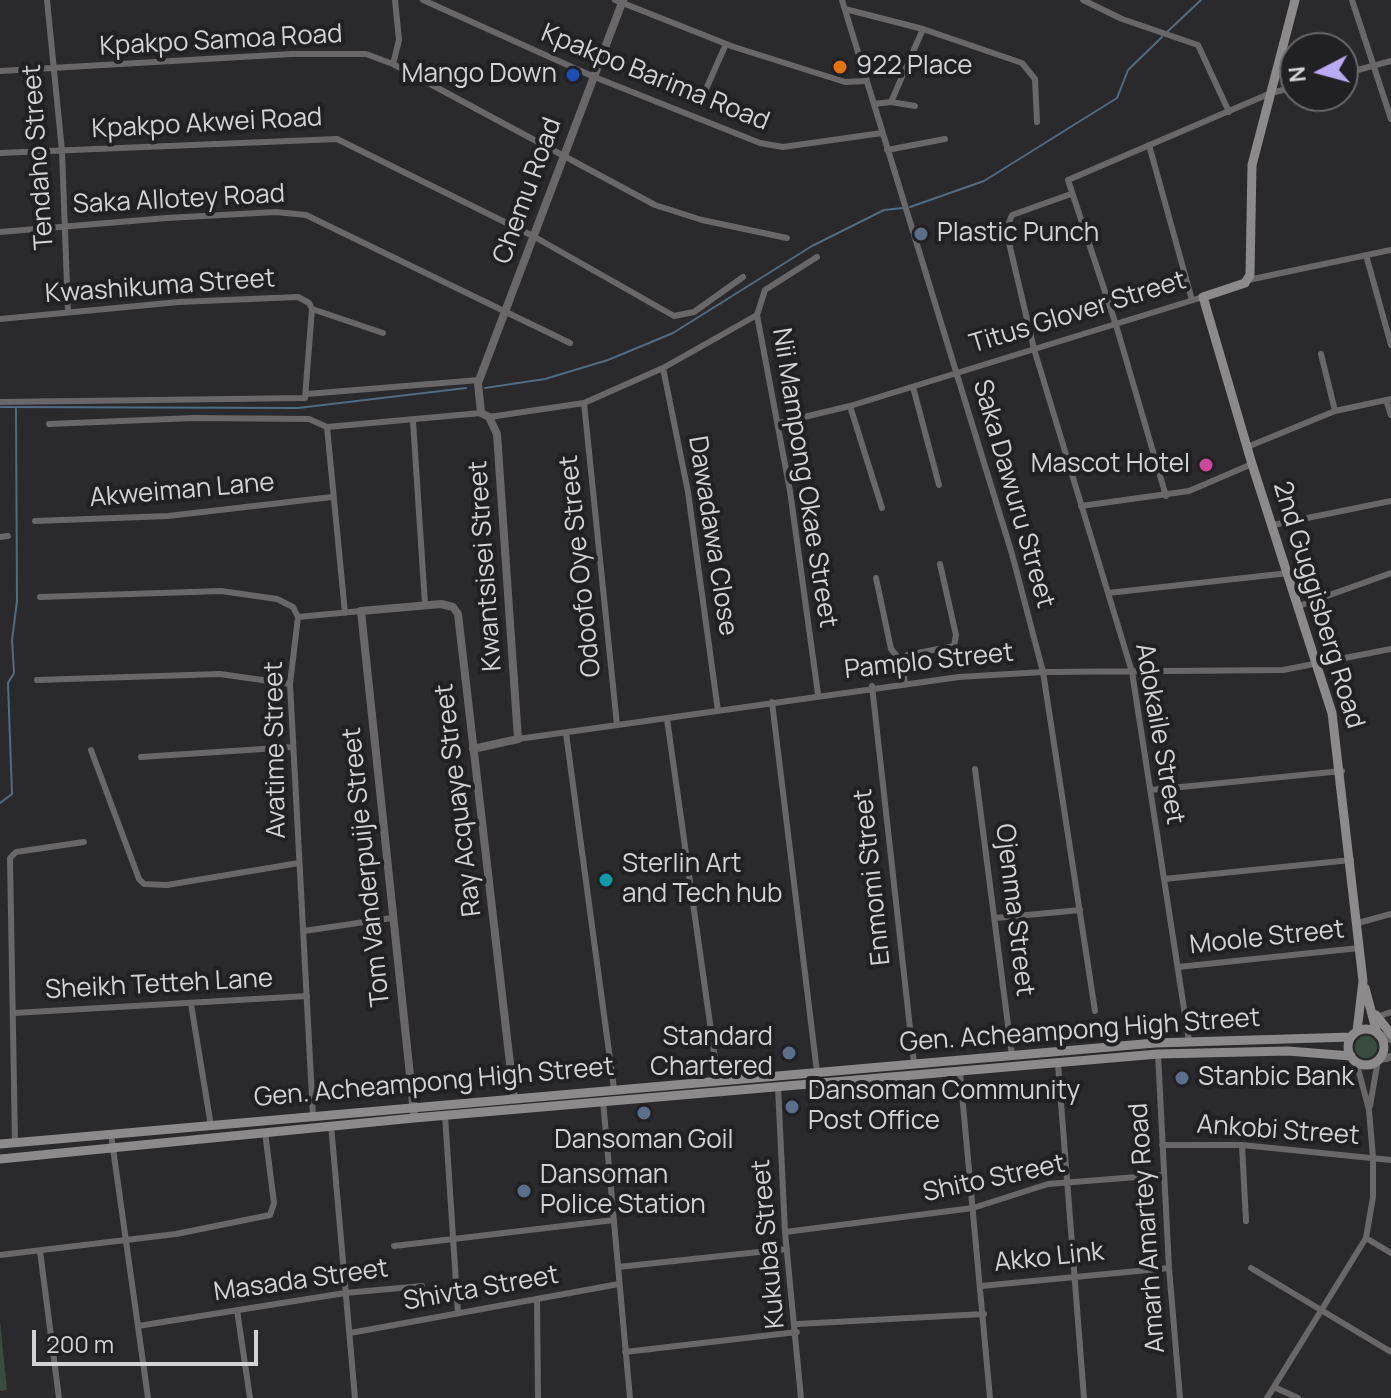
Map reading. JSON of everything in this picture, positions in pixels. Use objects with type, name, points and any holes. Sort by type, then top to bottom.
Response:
[{"type":"main road","points":[[1248,280],[1250,178],[1295,0]]},
{"type":"main road","name":"Titus Glover Street","points":[[1203,297],[1248,280]]},
{"type":"main road","name":"2nd Guggisberg Road","points":[[1203,297],[1252,464],[1332,713],[1342,771],[1363,981],[1378,1034]]},
{"type":"main road","name":"2nd Guggisberg Road","points":[[1354,1034],[1360,1015],[1363,981]]},
{"type":"main road","points":[[1369,1003],[1391,1037]]},
{"type":"main road","points":[[1333,1038],[1352,1027],[1360,1015]]},
{"type":"main road","points":[[1368,1029],[1378,1034],[1384,1049],[1379,1059],[1369,1065],[1353,1059],[1354,1034],[1368,1029]]},
{"type":"main road","name":"Gen. Acheampong High Street","points":[[0,1144],[1189,1041],[1333,1038],[1354,1034]]},
{"type":"main road","name":"Gen. Acheampong High Street","points":[[0,1159],[331,1125],[1158,1054],[1288,1051],[1353,1059]]},
{"type":"street","name":"Tendaho Street","points":[[47,0],[62,151],[68,312]]},
{"type":"street","points":[[393,64],[399,40],[395,0]]},
{"type":"street","name":"Kpakpo Barima Road","points":[[423,0],[592,76],[773,147],[882,133]]},
{"type":"street","name":"Saka Dawuru Street","points":[[842,0],[957,373],[1043,672],[1095,1011]]},
{"type":"street","points":[[1083,0],[1162,34],[1198,45],[1229,112]]},
{"type":"street","points":[[1352,0],[1391,119]]},
{"type":"street","points":[[620,1],[726,44],[845,82],[867,81]]},
{"type":"street","name":"Chemu Road","points":[[479,398],[478,382],[620,1]]},
{"type":"street","points":[[845,9],[923,29],[1030,69],[1035,79],[1037,122]]},
{"type":"street","points":[[891,102],[923,29]]},
{"type":"street","points":[[706,89],[726,44]]},
{"type":"street","name":"Kpakpo Samoa Road","points":[[0,71],[292,54],[366,54],[393,64],[655,205],[702,220],[787,238]]},
{"type":"street","points":[[1359,70],[1391,61]]},
{"type":"street","points":[[1166,496],[1116,325],[1067,182],[1093,167],[1279,91]]},
{"type":"street","points":[[874,104],[891,102],[915,106]]},
{"type":"street","name":"Kpakpo Akwei Road","points":[[0,153],[337,139],[533,236],[674,316],[694,312],[743,277]]},
{"type":"street","points":[[887,150],[945,139]]},
{"type":"street","points":[[1149,145],[1192,300]]},
{"type":"street","name":"Adokaile Street","points":[[1071,194],[1012,215],[1006,224],[1034,349],[1132,672],[1189,1041]]},
{"type":"street","name":"Saka Allotey Road","points":[[0,232],[276,212],[306,215],[570,343]]},
{"type":"street","name":"Titus Glover Street","points":[[1248,280],[1391,250]]},
{"type":"street","points":[[1366,255],[1391,345]]},
{"type":"street","points":[[49,424],[315,419],[327,427],[485,415],[584,403],[663,368],[757,315],[765,290],[817,257]]},
{"type":"street","name":"Kwashikuma Street","points":[[0,319],[179,302],[298,297],[304,298],[312,312],[383,333]]},
{"type":"street","name":"Titus Glover Street","points":[[779,423],[850,406],[1203,297]]},
{"type":"street","points":[[0,402],[289,401],[305,398],[312,312]]},
{"type":"street","name":"Nii Mampong Okae Street","points":[[757,315],[779,423],[818,694]]},
{"type":"street","points":[[1321,354],[1335,411]]},
{"type":"street","name":"Dawadawa Close","points":[[663,368],[688,492],[718,711]]},
{"type":"street","points":[[307,394],[478,382]]},
{"type":"street","points":[[913,387],[939,485]]},
{"type":"street","name":"Kwantsisei Street","points":[[479,398],[497,434],[518,739]]},
{"type":"street","points":[[1247,447],[1335,411],[1388,400],[1391,415]]},
{"type":"street","name":"Odoofo Oye Street","points":[[584,403],[617,725]]},
{"type":"street","points":[[850,406],[882,508]]},
{"type":"street","points":[[413,421],[425,604]]},
{"type":"street","points":[[40,597],[221,591],[277,599],[293,607],[298,617],[345,613],[327,427]]},
{"type":"street","points":[[1081,506],[1199,489],[1252,464]]},
{"type":"street","name":"Akweiman Lane","points":[[35,521],[168,516],[332,497]]},
{"type":"street","points":[[1273,525],[1391,501]]},
{"type":"street","points":[[902,662],[907,655],[954,646],[956,635],[940,564]]},
{"type":"street","points":[[1108,593],[1289,573]]},
{"type":"street","points":[[1299,606],[1391,573]]},
{"type":"street","points":[[876,578],[891,649],[902,662],[905,683]]},
{"type":"street","name":"Ray Acquaye Street","points":[[345,613],[425,604],[449,605],[458,614],[514,1098]]},
{"type":"street","name":"Tom Vanderpuije Street","points":[[361,611],[414,1118]]},
{"type":"street","name":"Avatime Street","points":[[298,617],[290,684],[313,1116]]},
{"type":"street","name":"Pamplo Street","points":[[473,749],[518,739],[872,686],[1043,672],[1242,672],[1318,664],[1391,649]]},
{"type":"street","points":[[37,680],[220,674],[290,684]]},
{"type":"street","name":"Enmomi Street","points":[[872,686],[914,1064]]},
{"type":"street","points":[[772,702],[817,1072]]},
{"type":"street","points":[[667,719],[718,1080]]},
{"type":"street","points":[[566,733],[614,1089]]},
{"type":"street","points":[[141,757],[293,747]]},
{"type":"street","points":[[91,750],[139,879],[144,884],[167,885],[299,863]]},
{"type":"street","name":"Ojenma Street","points":[[975,769],[1012,1056]]},
{"type":"street","points":[[1151,790],[1342,771]]},
{"type":"street","points":[[15,1143],[12,854],[84,842]]},
{"type":"street","points":[[1164,879],[1352,860]]},
{"type":"street","points":[[996,918],[1080,910]]},
{"type":"street","points":[[1358,923],[1391,914]]},
{"type":"street","points":[[304,931],[392,918]]},
{"type":"street","points":[[0,920],[11,919]]},
{"type":"street","name":"Moole Street","points":[[1178,967],[1359,948]]},
{"type":"street","name":"Sheikh Tetteh Lane","points":[[14,1013],[307,996]]},
{"type":"street","points":[[191,1004],[211,1126]]},
{"type":"street","points":[[1377,1017],[1391,1012]]},
{"type":"street","points":[[1378,1034],[1391,1037]]},
{"type":"street","name":"Amarh Amartey Road","points":[[1158,1054],[1163,1175],[1180,1398]]},
{"type":"street","points":[[1369,1110],[1379,1059],[1391,1057]]},
{"type":"street","points":[[1267,1398],[1366,1238],[1373,1197],[1373,1157],[1369,1110],[1353,1059]]},
{"type":"street","points":[[1058,1064],[1084,1398]]},
{"type":"street","points":[[960,1072],[990,1398]]},
{"type":"street","name":"Kukuba Street","points":[[778,1087],[785,1232],[797,1328],[801,1398]]},
{"type":"street","points":[[603,1101],[630,1398]]},
{"type":"street","points":[[445,1115],[458,1313]]},
{"type":"street","points":[[331,1125],[355,1398]]},
{"type":"street","points":[[0,1255],[127,1241],[270,1215],[274,1203],[265,1132]]},
{"type":"street","points":[[111,1134],[148,1398]]},
{"type":"street","name":"Ankobi Street","points":[[1162,1145],[1242,1145],[1391,1160]]},
{"type":"street","points":[[1242,1145],[1246,1221]]},
{"type":"street","name":"Shito Street","points":[[785,1232],[973,1208],[1048,1184],[1163,1175]]},
{"type":"street","points":[[394,1246],[614,1220]]},
{"type":"street","points":[[1366,1238],[1391,1253]]},
{"type":"street","points":[[618,1267],[787,1249]]},
{"type":"street","points":[[40,1251],[59,1398]]},
{"type":"street","name":"Akko Link","points":[[981,1286],[1074,1274],[1169,1268]]},
{"type":"street","points":[[1251,1268],[1391,1352]]},
{"type":"street","name":"Shivta Street","points":[[350,1333],[619,1284]]},
{"type":"street","name":"Masada Street","points":[[138,1326],[345,1293],[422,1286]]},
{"type":"street","points":[[537,1300],[538,1398]]},
{"type":"street","points":[[237,1310],[250,1398]]},
{"type":"street","points":[[625,1352],[797,1328],[984,1314]]},
{"type":"street","points":[[1274,1387],[1298,1398]]},
{"type":"green space","points":[[1366,1036],[1374,1039],[1377,1047],[1374,1055],[1366,1058],[1358,1055],[1355,1047],[1358,1039]]},
{"type":"green space","points":[[0,1321],[7,1390],[0,1391]]},
{"type":"waterway","points":[[1167,32],[1201,0]]},
{"type":"waterway","points":[[910,207],[984,181],[1117,98],[1128,70],[1162,37]]},
{"type":"waterway","points":[[485,388],[545,379],[608,360],[673,333],[812,246],[884,210],[903,208]]},
{"type":"waterway","points":[[0,407],[298,408],[466,388]]},
{"type":"waterway","points":[[0,803],[12,794],[8,683],[14,673],[12,640],[17,601],[16,408]]},
{"type":"place","name":"922 Place","points":[[840,67]]},
{"type":"place","name":"Mango Down","points":[[573,75]]},
{"type":"place","name":"Plastic Punch","points":[[921,234]]},
{"type":"place","name":"Mascot Hotel","points":[[1206,465]]},
{"type":"place","name":"Sterlin Art and Tech hub","points":[[606,880]]},
{"type":"place","name":"Standard Chartered","points":[[789,1053]]},
{"type":"place","name":"Stanbic Bank","points":[[1182,1078]]},
{"type":"place","name":"Dansoman Community Post Office","points":[[792,1107]]},
{"type":"place","name":"Dansoman Goil","points":[[644,1113]]},
{"type":"place","name":"Dansoman Police Station","points":[[524,1191]]}]
